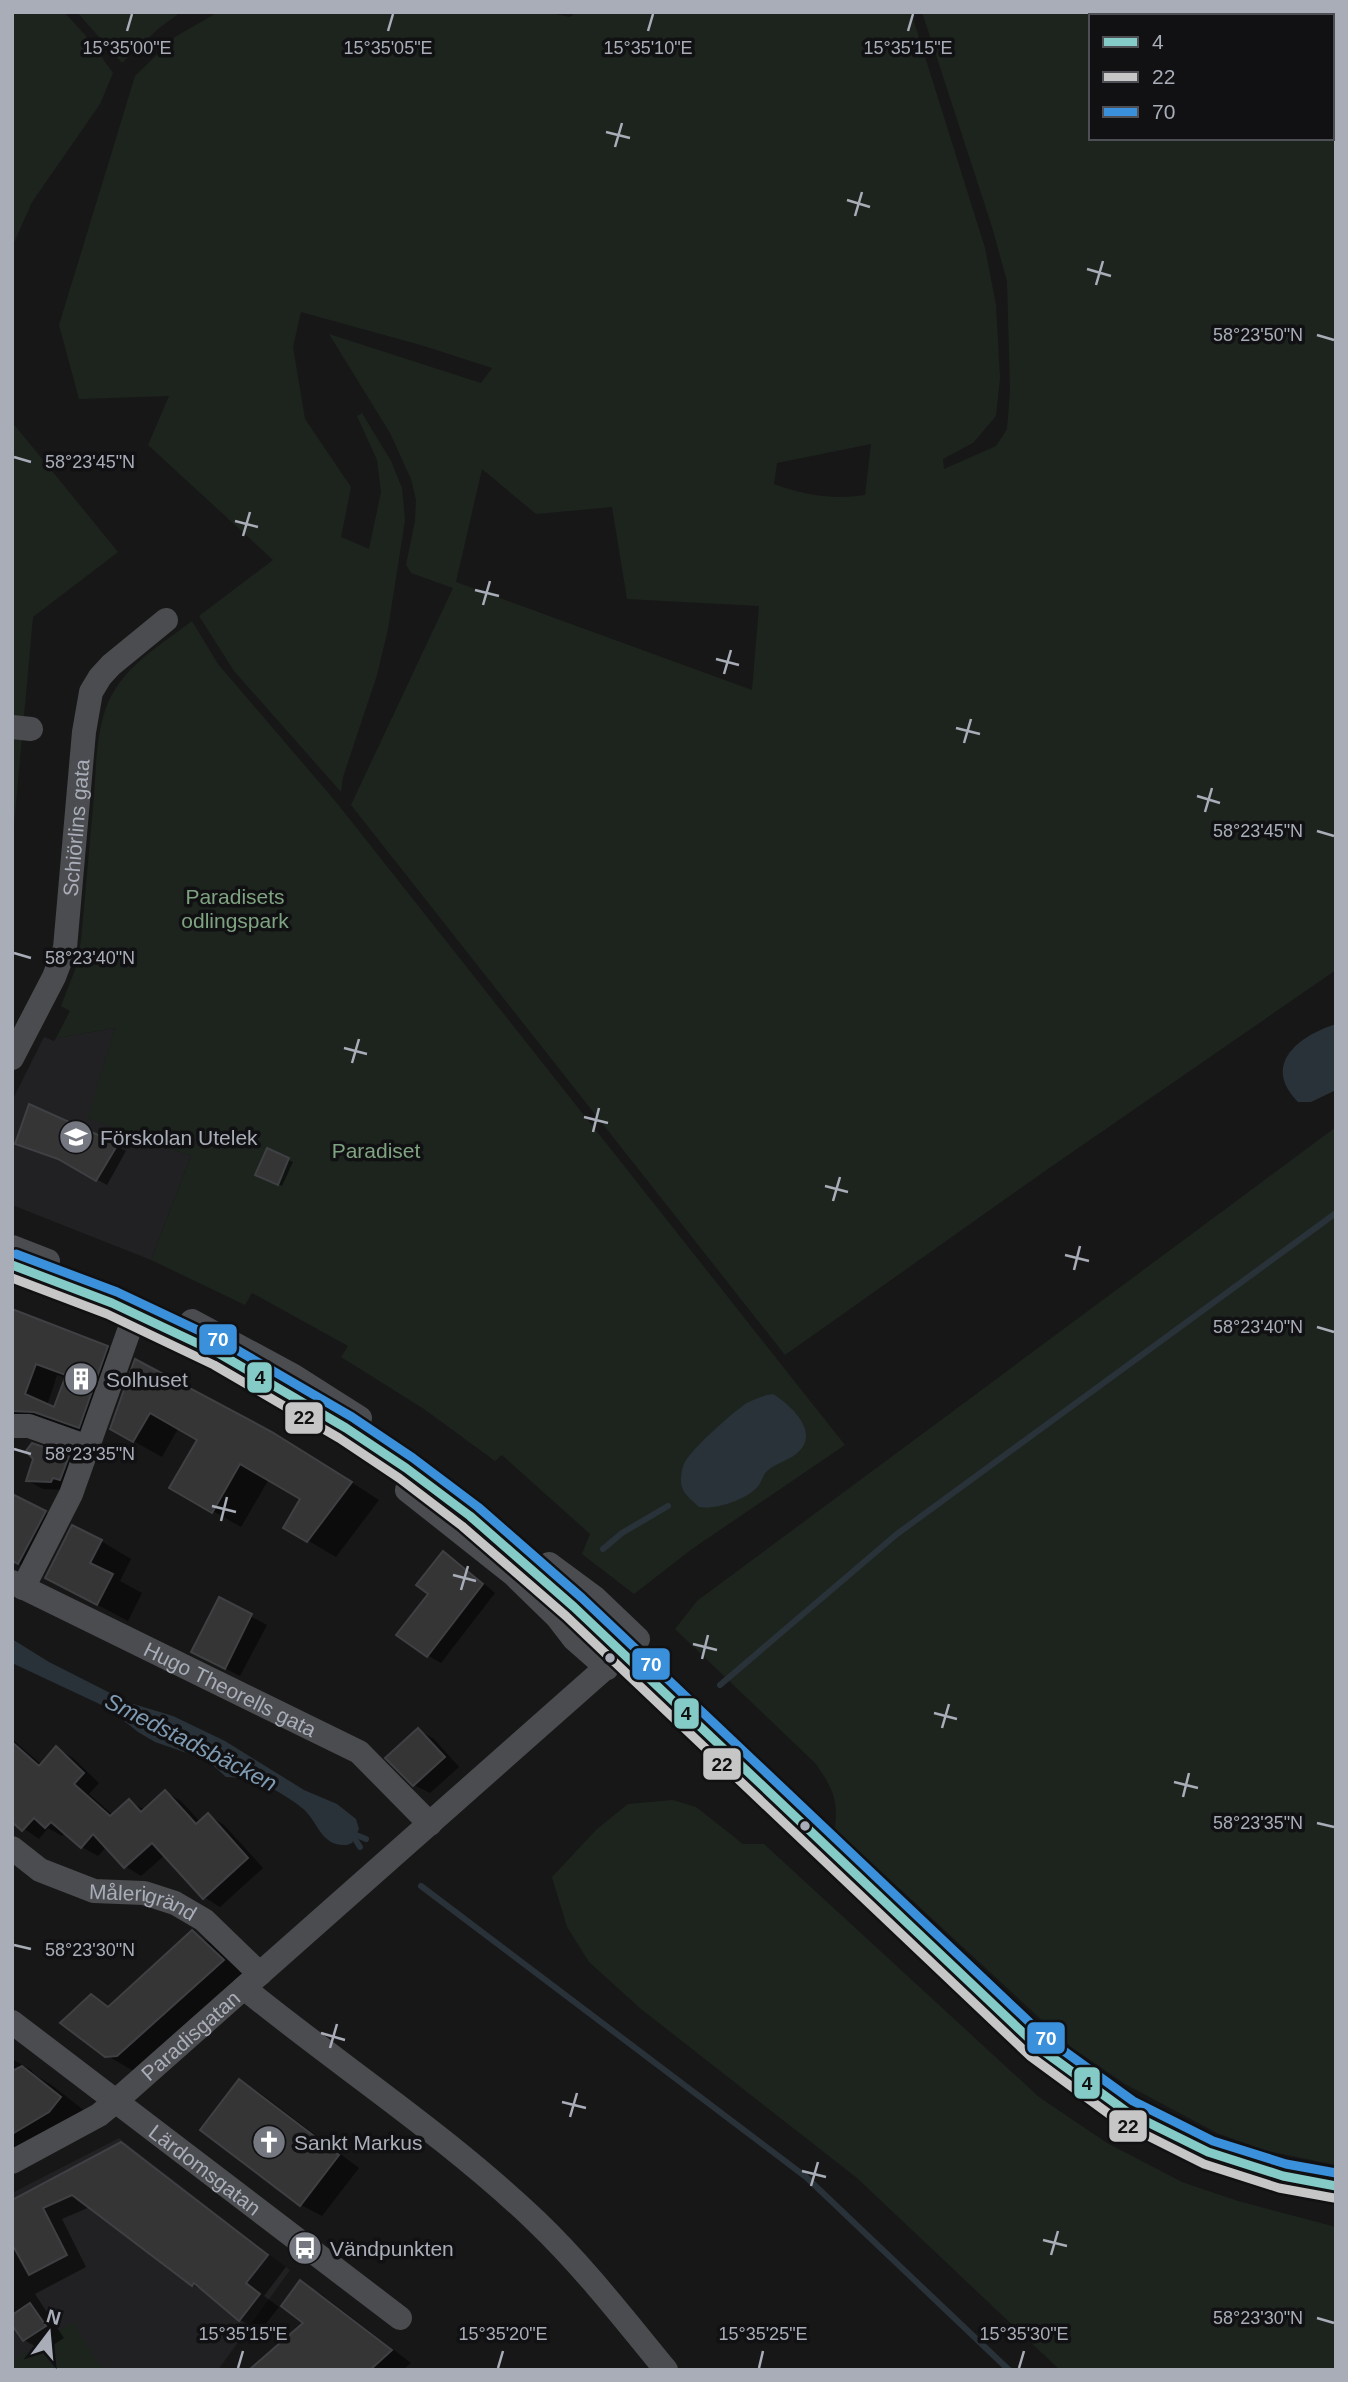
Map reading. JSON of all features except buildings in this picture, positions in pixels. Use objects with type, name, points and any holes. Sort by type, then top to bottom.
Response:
[{"type":"street","name":"Schiörlins gata","points":[[12,1058],[54,977],[65,947],[84,732],[91,692],[111,665],[166,620]]},
{"type":"street","points":[[12,1247],[117,1287],[184,1318],[294,1376],[417,1456],[478,1503],[560,1574],[595,1598],[638,1639],[614,1660]]},
{"type":"street","points":[[12,1265],[112,1303],[220,1354],[346,1428],[470,1516],[539,1576],[614,1660],[1038,2046],[1127,2112],[1208,2152],[1283,2176],[1336,2186]]},
{"type":"street","points":[[12,1281],[78,1306],[177,1350],[293,1413],[397,1482],[513,1574],[557,1617],[573,1639],[614,1660]]},
{"type":"street","points":[[18,1585],[71,1494],[130,1328]]},
{"type":"street","points":[[12,1426],[29,1426],[88,1447]]},
{"type":"street","name":"Hugo Theorells gata","points":[[18,1585],[359,1752],[430,1824]]},
{"type":"street","name":"Paradisgatan","points":[[22,2157],[99,2115],[116,2101],[614,1660]]},
{"type":"street","name":"Målerigränd","points":[[12,1849],[40,1870],[94,1891],[144,1893],[175,1903],[204,1920],[252,1981],[536,2221],[598,2287],[666,2370]]},
{"type":"street","name":"Lärdomsgatan","points":[[12,2022],[400,2319]]},
{"type":"shaded area","name":"Förskolan Utelek","points":[[115,1028],[89,1118],[191,1156],[151,1260],[12,1205],[12,1101],[44,1037],[54,1041],[56,1038]]},
{"type":"shaded area","points":[[119,2138],[290,2270],[218,2370],[12,2370],[12,2193]]},
{"type":"green space","points":[[12,12],[64,12],[86,36],[113,73],[100,104],[32,202],[12,247]]},
{"type":"green space","points":[[77,12],[181,12],[159,28],[122,63]]},
{"type":"green space","points":[[218,12],[547,12],[570,17],[576,12],[911,12],[985,248],[996,305],[1000,378],[996,416],[973,443],[943,459],[944,469],[996,446],[1007,429],[1010,391],[1007,281],[922,12],[1336,12],[1336,970],[785,1355],[351,805],[453,588],[411,573],[406,565],[415,521],[416,500],[411,479],[390,433],[329,334],[481,383],[492,368],[301,312],[293,347],[305,419],[351,487],[341,537],[369,549],[381,492],[377,460],[357,416],[362,413],[391,461],[402,488],[405,520],[388,629],[377,675],[343,777],[341,792],[234,671],[199,616],[273,560],[148,445],[169,396],[79,399],[59,325],[135,76],[175,37]],"holes":[[[871,444],[865,495],[819,495],[774,484],[777,463]],[[482,469],[536,514],[612,507],[627,599],[759,606],[752,690],[456,582]]]},
{"type":"green space","points":[[12,422],[118,552],[33,617],[12,847]]},
{"type":"green space","name":"Paradiset","points":[[192,621],[218,664],[336,802],[845,1445],[692,1549],[634,1594],[582,1554],[590,1534],[502,1455],[495,1461],[424,1409],[341,1357],[348,1346],[252,1293],[245,1305],[151,1260],[191,1156],[88,1118],[115,1028],[56,1038],[70,1011],[61,1006],[75,970],[81,941],[98,746],[104,715],[123,678],[151,652]]},
{"type":"green space","points":[[1336,1127],[1336,2165],[1267,2151],[1217,2133],[1125,2084],[1071,2047],[835,1829],[836,1809],[833,1794],[816,1764],[675,1629],[697,1601]]},
{"type":"green space","points":[[673,1800],[696,1807],[743,1844],[764,1844],[1039,2097],[1107,2143],[1182,2182],[1238,2201],[1336,2227],[1336,2370],[1060,2370],[857,2178],[641,2009],[589,1962],[567,1927],[552,1877],[597,1829],[628,1804]]},
{"type":"green space","points":[[73,2322],[103,2370],[12,2370],[12,2361]]},
{"type":"water","points":[[1336,1024],[1336,1090],[1311,1102],[1298,1102],[1287,1089],[1283,1076],[1284,1064],[1298,1044]]},
{"type":"water","points":[[773,1394],[788,1405],[801,1421],[806,1438],[803,1446],[796,1454],[767,1471],[759,1485],[748,1495],[723,1505],[699,1507],[687,1496],[681,1485],[684,1464],[712,1432],[741,1407]]},
{"type":"water","points":[[12,1639],[49,1662],[130,1703],[173,1716],[225,1741],[304,1790],[337,1804],[356,1819],[359,1829],[352,1843],[347,1845],[331,1842],[302,1808],[276,1791],[246,1779],[226,1777],[207,1760],[155,1742],[108,1708],[12,1663]]},
{"type":"waterway","points":[[720,1685],[897,1534],[1336,1213]]},
{"type":"waterway","points":[[603,1549],[622,1533],[668,1506]]},
{"type":"waterway","name":"Smedstadsbäcken","points":[[349,1832],[366,1839]]},
{"type":"waterway","points":[[353,1836],[360,1847]]},
{"type":"waterway","points":[[421,1886],[806,2177],[1009,2370]]},
{"type":"transit line","name":"70","points":[[16,1254],[117,1292],[225,1343],[352,1417],[413,1458],[478,1507],[582,1598],[1046,2038],[1133,2101],[1213,2141],[1286,2164],[1336,2173]]},
{"type":"transit line","name":"4","points":[[12,1265],[112,1303],[220,1354],[346,1428],[406,1468],[470,1516],[574,1607],[1038,2047],[1127,2112],[1208,2152],[1283,2176],[1336,2186]]},
{"type":"transit line","name":"22","points":[[12,1278],[107,1314],[214,1365],[339,1438],[399,1478],[462,1526],[566,1616],[1030,2056],[1120,2122],[1204,2164],[1279,2188],[1334,2198]]},
{"type":"place","name":"Förskolan Utelek","points":[[76,1137]]},
{"type":"place","name":"Solhuset","points":[[81,1379]]},
{"type":"place","name":"Sankt Markus","points":[[269,2142]]},
{"type":"place","name":"Vändpunkten","points":[[305,2248]]},
{"type":"park label","name":"Paradisets odlingspark","points":[[235,908]]}]
